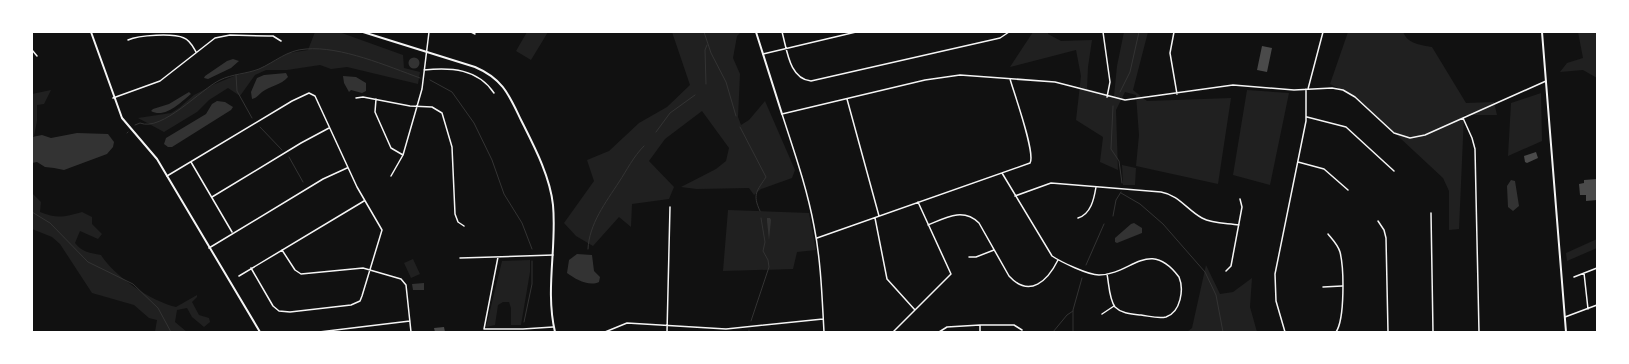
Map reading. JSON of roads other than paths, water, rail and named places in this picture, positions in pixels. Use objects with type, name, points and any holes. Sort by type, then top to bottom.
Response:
[{"type":"street","points":[[90,32],[113,98],[124,122],[152,152],[260,332]]},
{"type":"street","points":[[363,32],[483,70],[497,79],[505,89],[526,130],[549,185],[554,213],[551,303],[555,332]]},
{"type":"street","points":[[391,176],[403,155],[424,80],[429,32]]},
{"type":"street","points":[[756,32],[807,192],[816,238],[824,332]]},
{"type":"street","points":[[782,32],[797,76],[806,81],[814,81],[1000,38],[1010,32]]},
{"type":"street","points":[[763,54],[856,32]]},
{"type":"street","points":[[1103,32],[1110,82],[1108,97]]},
{"type":"street","points":[[1174,32],[1170,53],[1177,94]]},
{"type":"street","points":[[1285,332],[1276,302],[1275,274],[1306,117],[1307,89],[1323,32]]},
{"type":"street","points":[[1542,32],[1566,332]]},
{"type":"street","points":[[113,98],[160,81],[209,42],[221,36],[268,36],[281,41]]},
{"type":"street","points":[[128,40],[138,37],[183,37],[189,42],[196,52]]},
{"type":"street","points":[[32,50],[37,56]]},
{"type":"street","points":[[424,70],[450,68],[473,74],[484,80],[494,93]]},
{"type":"street","points":[[782,114],[943,76],[1055,82],[1118,100],[1133,100],[1233,85],[1307,89],[1329,87],[1343,90],[1359,101],[1391,131],[1407,138],[1421,136],[1546,82]]},
{"type":"street","points":[[816,238],[1028,164],[1032,158],[1010,79]]},
{"type":"street","points":[[167,176],[292,101],[309,93],[315,96],[347,167],[382,230],[362,296],[355,304],[284,312],[273,306],[251,268]]},
{"type":"street","points":[[356,98],[363,97],[432,108],[438,110],[444,117],[452,147],[455,214],[458,222],[464,226]]},
{"type":"street","points":[[376,99],[376,112],[391,148],[403,155]]},
{"type":"street","points":[[847,99],[879,216]]},
{"type":"street","points":[[1306,117],[1346,127],[1357,135],[1394,171]]},
{"type":"street","points":[[1463,118],[1475,149],[1479,332]]},
{"type":"street","points":[[212,197],[301,143],[330,128]]},
{"type":"street","points":[[191,162],[233,232]]},
{"type":"street","points":[[1298,162],[1324,169],[1348,190]]},
{"type":"street","points":[[209,248],[233,232],[323,179],[347,167]]},
{"type":"street","points":[[1002,173],[1047,250],[1058,260],[1064,264],[1094,274],[1107,274],[1153,258],[1159,260],[1176,273],[1181,283],[1177,306],[1174,311],[1166,316],[1128,314],[1120,311],[1114,306],[1107,274]]},
{"type":"street","points":[[1015,196],[1051,183],[1141,189],[1168,193],[1204,219],[1212,222],[1239,225]]},
{"type":"street","points":[[1078,218],[1086,214],[1094,198],[1096,187]]},
{"type":"street","points":[[1226,271],[1230,266],[1239,225],[1242,207],[1240,199]]},
{"type":"street","points":[[239,276],[365,200]]},
{"type":"street","points":[[894,332],[951,274],[918,202]]},
{"type":"street","points":[[667,332],[670,207]]},
{"type":"street","points":[[1431,213],[1433,332]]},
{"type":"street","points":[[928,225],[954,215],[969,216],[979,223],[1009,276],[1013,280],[1025,285],[1031,286],[1042,282],[1051,273],[1058,260]]},
{"type":"street","points":[[874,218],[887,279],[915,311]]},
{"type":"street","points":[[1378,221],[1386,238],[1388,332]]},
{"type":"street","points":[[1328,234],[1336,244],[1340,253],[1342,316],[1336,332]]},
{"type":"street","points":[[282,250],[295,270],[301,274],[362,268],[403,281],[406,285],[411,332]]},
{"type":"street","points":[[969,257],[976,257],[994,250]]},
{"type":"street","points":[[460,258],[553,255]]},
{"type":"street","points":[[498,257],[484,329],[554,327]]},
{"type":"street","points":[[1574,278],[1597,268]]},
{"type":"street","points":[[1584,273],[1588,309]]},
{"type":"street","points":[[1323,287],[1342,286]]},
{"type":"street","points":[[1565,317],[1597,305]]},
{"type":"street","points":[[1102,314],[1114,306]]},
{"type":"street","points":[[605,332],[627,323],[726,328],[823,320]]},
{"type":"street","points":[[319,332],[410,321]]},
{"type":"street","points":[[939,332],[947,327],[1014,325],[1022,330]]},
{"type":"street","points":[[980,326],[980,332]]},
{"type":"waterway","points":[[704,32],[711,53],[726,82],[736,116]]},
{"type":"waterway","points":[[1120,92],[1130,72],[1139,32]]},
{"type":"waterway","points":[[706,84],[705,50],[707,45]]},
{"type":"waterway","points":[[135,125],[140,123],[149,124],[170,116],[220,80],[229,76],[259,69],[287,54],[299,50],[320,49],[349,54],[420,78]]},
{"type":"waterway","points":[[236,75],[237,91],[252,118]]},
{"type":"waterway","points":[[430,80],[452,92],[474,123],[492,160],[504,194],[522,223],[532,249]]},
{"type":"waterway","points":[[656,132],[670,113],[695,95]]},
{"type":"waterway","points":[[1113,106],[1111,149],[1119,161],[1122,183]]},
{"type":"waterway","points":[[260,127],[282,150]]},
{"type":"waterway","points":[[740,127],[766,177],[756,196],[760,211]]},
{"type":"waterway","points":[[588,249],[591,231],[599,214],[633,159],[644,146]]},
{"type":"waterway","points":[[289,157],[303,182]]},
{"type":"waterway","points":[[1113,216],[1116,200],[1121,192]]},
{"type":"waterway","points":[[1121,193],[1140,204],[1163,224],[1205,272],[1216,295],[1223,332]]},
{"type":"waterway","points":[[32,212],[50,223],[88,262],[133,284],[158,308],[171,332]]},
{"type":"waterway","points":[[751,321],[769,267],[768,260],[763,251],[765,242],[761,218]]},
{"type":"waterway","points":[[1086,265],[1104,224]]},
{"type":"waterway","points":[[524,322],[532,284],[532,261]]},
{"type":"waterway","points":[[1073,332],[1073,310],[1082,278]]},
{"type":"waterway","points":[[1053,332],[1067,315],[1073,311]]}]
